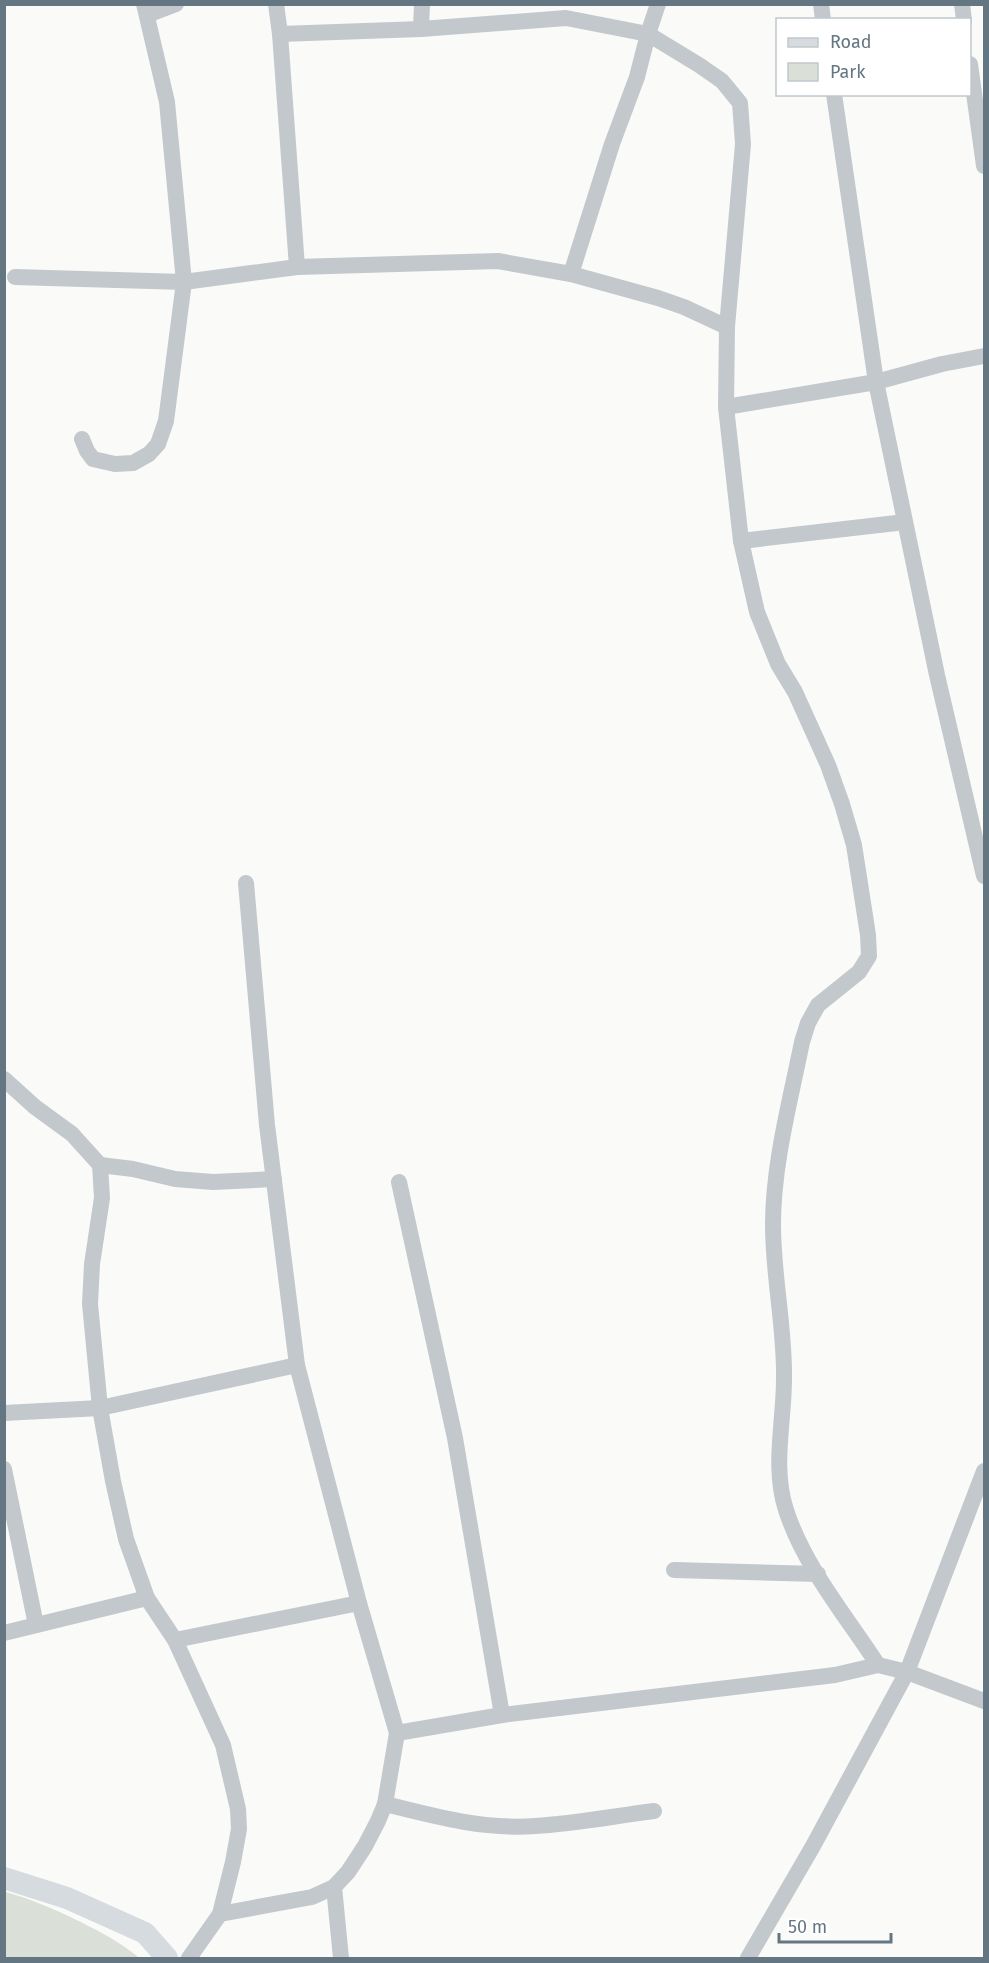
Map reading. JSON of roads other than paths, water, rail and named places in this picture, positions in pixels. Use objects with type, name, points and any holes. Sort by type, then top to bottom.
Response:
[{"type":"street","points":[[82,439],[93,459],[115,464],[133,463],[149,454],[158,444],[166,421],[184,282],[167,102],[145,10],[176,4]]},
{"type":"street","points":[[276,4],[297,267]]},
{"type":"street","points":[[421,28],[422,4]]},
{"type":"street","points":[[571,274],[612,144],[637,77],[658,4]]},
{"type":"street","points":[[280,34],[421,28],[566,18],[648,34],[722,81],[740,103],[743,144],[727,327],[726,407],[741,541],[757,612],[778,664],[795,692],[828,765],[842,804],[854,845],[868,935],[869,956],[859,972],[818,1005],[808,1023],[802,1042],[778,1165],[773,1225],[784,1379],[779,1466],[785,1508],[797,1539],[878,1665]]},
{"type":"street","points":[[971,78],[984,166]]},
{"type":"street","points":[[834,96],[876,382],[937,675],[984,876]]},
{"type":"street","points":[[15,277],[184,282],[297,267],[498,261],[571,274],[658,298],[727,327]]},
{"type":"street","points":[[726,407],[876,382],[942,364],[984,356]]},
{"type":"street","points":[[741,541],[905,522]]},
{"type":"street","points":[[220,1914],[312,1897],[334,1887],[348,1872],[365,1846],[385,1804],[397,1734],[359,1604],[297,1365],[274,1179],[246,883]]},
{"type":"street","points":[[4,1079],[35,1107],[72,1134],[100,1165],[102,1198],[92,1264],[90,1304],[100,1408],[113,1480],[126,1539],[147,1598],[175,1640],[223,1745],[238,1809],[239,1829],[220,1914],[189,1959]]},
{"type":"street","points":[[100,1165],[203,1182],[274,1179]]},
{"type":"street","points":[[399,1182],[455,1438],[502,1715]]},
{"type":"street","points":[[4,1413],[100,1408],[297,1365]]},
{"type":"street","points":[[4,1469],[36,1625]]},
{"type":"street","points":[[748,1959],[813,1846],[907,1672],[973,1506],[984,1470]]},
{"type":"street","points":[[674,1570],[818,1574]]},
{"type":"street","points":[[4,1633],[147,1598]]},
{"type":"street","points":[[175,1640],[359,1604]]},
{"type":"street","points":[[397,1734],[502,1715],[835,1675],[878,1665],[907,1672],[984,1701]]},
{"type":"street","points":[[385,1804],[448,1819],[533,1827],[654,1811]]},
{"type":"street","points":[[4,1878],[67,1898],[145,1933],[167,1959]]},
{"type":"street","points":[[334,1887],[341,1959]]}]
